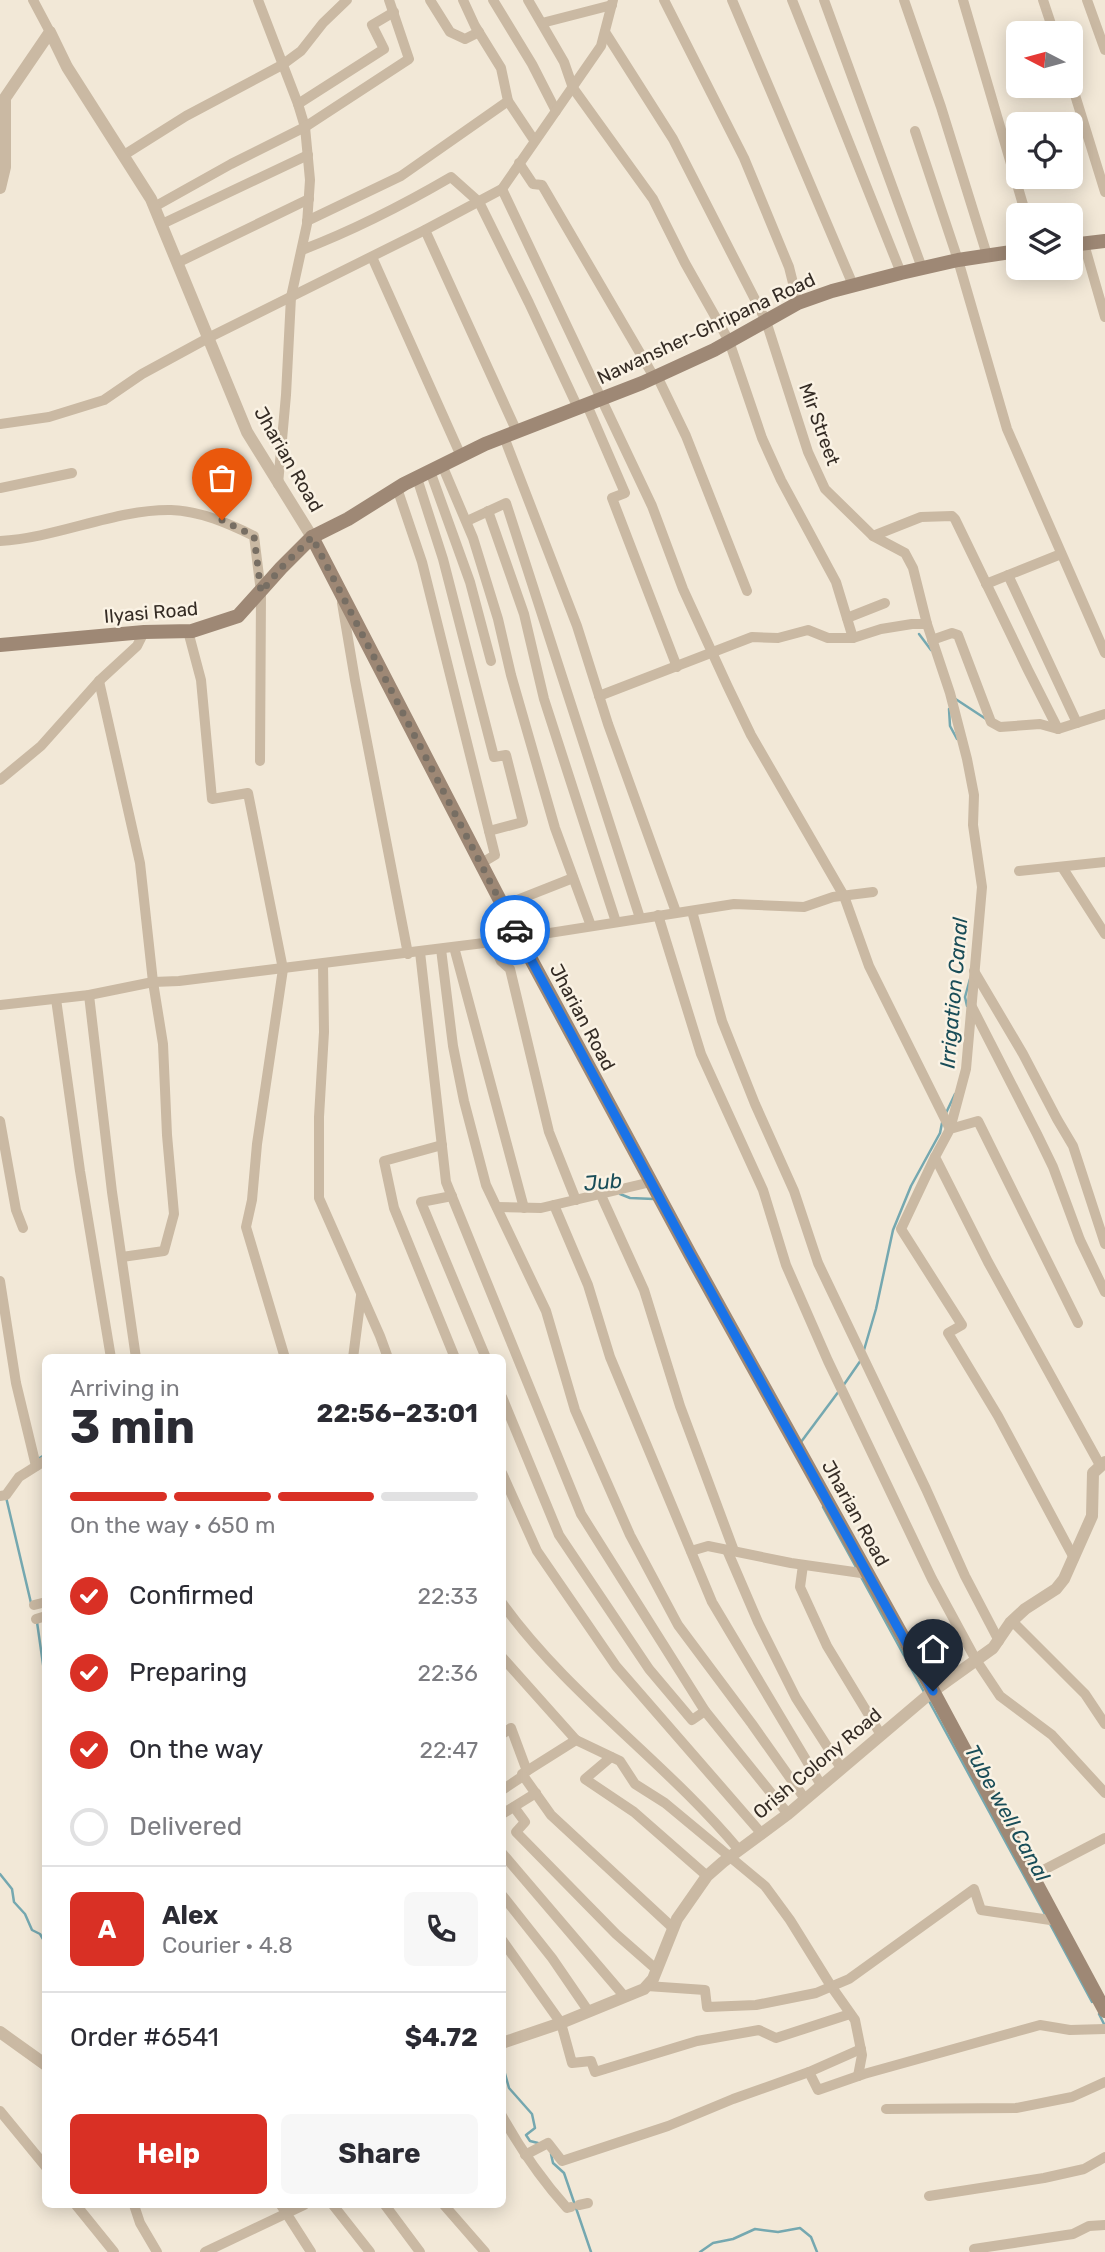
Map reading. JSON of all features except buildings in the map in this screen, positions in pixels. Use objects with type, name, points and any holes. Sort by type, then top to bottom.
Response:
[{"type":"main road","points":[[1083,243],[1105,241]]},
{"type":"main road","name":"Nawansher-Ghripana Road","points":[[312,537],[348,519],[397,488],[461,456],[655,376],[729,341],[798,303],[901,273],[1006,253]]},
{"type":"main road","name":"Jharian Road","points":[[312,537],[502,906],[651,1182],[933,1691],[1105,2011]]},
{"type":"main road","name":"Ilyasi Road","points":[[0,645],[144,632],[188,631],[238,616],[312,537]]},
{"type":"street","points":[[0,188],[5,98],[50,32],[34,0]]},
{"type":"street","points":[[258,0],[305,127],[310,180],[307,221],[291,297],[278,485]]},
{"type":"street","points":[[124,155],[186,117],[282,65],[301,51],[323,23],[347,0]]},
{"type":"street","points":[[155,207],[231,164],[305,127],[409,59],[389,0]]},
{"type":"street","points":[[430,0],[450,32],[465,38],[479,32]]},
{"type":"street","points":[[463,0],[501,68],[508,102],[534,140]]},
{"type":"street","points":[[493,0],[532,64],[556,111]]},
{"type":"street","points":[[528,0],[564,62],[573,88],[653,199],[729,341],[762,439],[836,582],[853,638]]},
{"type":"street","points":[[664,0],[744,159],[789,267],[798,303]]},
{"type":"street","points":[[732,0],[853,285]]},
{"type":"street","points":[[792,0],[901,273]]},
{"type":"street","points":[[824,0],[922,268]]},
{"type":"street","points":[[904,0],[987,255]]},
{"type":"street","points":[[964,0],[1023,203]]},
{"type":"street","points":[[1044,0],[1050,21]]},
{"type":"street","points":[[1087,0],[1105,50]]},
{"type":"street","points":[[0,424],[49,417],[104,400],[142,374],[210,337],[502,189],[601,46],[612,2],[542,23]]},
{"type":"street","points":[[298,104],[384,49],[372,25],[394,12]]},
{"type":"street","name":"Jharian Road","points":[[50,32],[67,67],[155,207],[247,432],[312,537]]},
{"type":"street","name":"Mir Street","points":[[605,32],[673,139],[766,321],[808,452],[825,489],[873,536],[905,553],[911,561],[967,759],[974,796],[973,825],[982,887],[967,1069],[950,1129],[901,1229],[962,1325],[948,1333],[998,1416],[1074,1558]]},
{"type":"street","points":[[1076,98],[1105,192]]},
{"type":"street","points":[[307,221],[401,176],[508,102]]},
{"type":"street","points":[[915,131],[958,260],[1007,429],[1105,653]]},
{"type":"street","points":[[162,224],[308,155]]},
{"type":"street","points":[[519,163],[533,184],[542,184],[655,376],[695,459],[747,591]]},
{"type":"street","points":[[302,250],[413,200],[452,177],[479,202],[625,493],[612,498],[677,667]]},
{"type":"street","points":[[502,189],[603,398],[652,506],[683,589],[751,734],[844,896],[869,966],[950,1129],[978,1122],[1078,1323]]},
{"type":"street","points":[[179,262],[309,199]]},
{"type":"street","points":[[425,230],[511,434],[599,696],[676,912]]},
{"type":"street","points":[[372,257],[461,456]]},
{"type":"street","points":[[1083,258],[1105,317]]},
{"type":"street","points":[[430,471],[467,521],[498,619],[511,675],[555,828],[591,926]]},
{"type":"street","points":[[430,471],[470,582],[491,661]]},
{"type":"street","points":[[430,471],[443,559],[494,757],[506,755],[523,822],[489,831]]},
{"type":"street","points":[[0,488],[72,473]]},
{"type":"street","points":[[397,488],[422,562],[495,855],[480,864]]},
{"type":"street","points":[[467,521],[506,503],[640,918]]},
{"type":"street","points":[[0,541],[34,537],[146,511],[174,510],[222,520],[254,536],[261,592],[260,761]]},
{"type":"street","points":[[488,511],[524,614],[547,710],[616,922]]},
{"type":"street","points":[[873,536],[921,517],[952,516],[956,519],[1058,729]]},
{"type":"street","points":[[986,584],[1061,554]]},
{"type":"street","points":[[1008,575],[1077,723]]},
{"type":"street","points":[[340,592],[408,954]]},
{"type":"street","points":[[847,618],[885,603]]},
{"type":"street","points":[[599,696],[752,637],[778,638],[807,630],[828,638],[853,638],[881,629],[927,624]]},
{"type":"street","points":[[188,631],[201,680],[212,799],[248,793],[283,969],[257,1144],[252,1200],[246,1227],[284,1354]]},
{"type":"street","points":[[0,780],[41,746],[99,681],[137,646],[144,632]]},
{"type":"street","points":[[932,640],[952,633],[958,635],[991,722],[1000,727],[1040,724],[1058,729],[1105,714]]},
{"type":"street","points":[[99,681],[140,863],[153,982],[163,1044],[174,1214],[164,1251],[122,1258]]},
{"type":"street","points":[[1019,871],[1105,862]]},
{"type":"street","points":[[1062,867],[1105,934]]},
{"type":"street","points":[[502,906],[573,878]]},
{"type":"street","points":[[0,1004],[89,995],[153,982],[408,954],[734,904],[804,907],[844,896],[873,892]]},
{"type":"street","points":[[692,911],[722,1021],[794,1191],[818,1263],[965,1576],[999,1641]]},
{"type":"street","points":[[658,915],[701,1054],[763,1190],[786,1265],[828,1361],[932,1579],[976,1660],[1000,1696],[1052,1735],[1105,1793]]},
{"type":"street","points":[[492,942],[500,961],[510,970],[549,1132],[576,1200]]},
{"type":"street","points":[[454,947],[524,1208]]},
{"type":"street","points":[[441,949],[453,1046],[486,1185],[546,1311],[575,1410],[630,1535],[678,1625],[805,1799]]},
{"type":"street","points":[[419,952],[446,1182],[581,1514],[705,1711],[788,1814]]},
{"type":"street","points":[[323,964],[324,1032],[318,1117],[319,1198],[386,1354]]},
{"type":"street","points":[[974,970],[1073,1146],[1105,1244]]},
{"type":"street","points":[[89,995],[134,1354]]},
{"type":"street","points":[[56,999],[80,1171],[110,1354]]},
{"type":"street","points":[[971,1005],[1053,1167],[1080,1240],[1105,1292]]},
{"type":"street","points":[[0,1121],[16,1210],[23,1228]]},
{"type":"street","points":[[442,1145],[384,1161],[394,1208],[453,1354]]},
{"type":"street","points":[[935,1157],[988,1262],[1102,1464]]},
{"type":"street","points":[[497,1207],[541,1208],[651,1182]]},
{"type":"street","points":[[600,1193],[644,1290],[680,1406],[758,1622],[796,1698],[841,1768]]},
{"type":"street","points":[[452,1196],[421,1202],[484,1354]]},
{"type":"street","points":[[554,1205],[588,1285],[610,1357],[712,1602],[821,1785]]},
{"type":"street","points":[[0,1281],[16,1383],[36,1466]]},
{"type":"street","points":[[354,1354],[362,1294]]},
{"type":"street","points":[[506,1407],[559,1535],[649,1669],[692,1720],[705,1711]]},
{"type":"street","points":[[0,1496],[6,1495],[19,1477],[42,1462]]},
{"type":"street","name":"Orish Colony Road","points":[[647,1986],[653,1979],[673,1928],[708,1876],[788,1814],[933,1691],[993,1648],[1012,1621],[1056,1589],[1064,1579],[1092,1516],[1093,1473],[1102,1464]]},
{"type":"street","points":[[506,1482],[537,1551],[616,1666],[762,1834]]},
{"type":"street","points":[[691,1551],[708,1546],[803,1565],[868,1574]]},
{"type":"street","points":[[803,1565],[800,1587],[816,1623],[881,1735]]},
{"type":"street","points":[[34,1605],[42,1603]]},
{"type":"street","points":[[506,1608],[555,1666],[696,1801],[735,1854],[765,1886],[855,2020],[862,2055],[858,2076]]},
{"type":"street","points":[[1012,1621],[1085,1694],[1105,1724]]},
{"type":"street","points":[[506,1661],[576,1740],[621,1761],[635,1784],[735,1854]]},
{"type":"street","points":[[506,1731],[511,1728],[525,1773],[551,1815],[673,1928]]},
{"type":"street","points":[[506,1787],[576,1740]]},
{"type":"street","points":[[611,1757],[585,1779],[634,1812],[708,1876]]},
{"type":"street","points":[[506,1812],[536,1793]]},
{"type":"street","points":[[514,1807],[525,1822],[516,1832],[616,1934],[657,1970]]},
{"type":"street","points":[[1032,1876],[1105,1838]]},
{"type":"street","points":[[506,1858],[625,1997]]},
{"type":"street","points":[[506,2042],[589,2012],[647,1986],[705,1990],[707,2007],[756,2005],[816,1993],[849,1979],[974,1889],[981,1910],[1057,1921]]},
{"type":"street","points":[[506,1900],[552,1958],[589,2012]]},
{"type":"street","points":[[506,1946],[561,2023],[572,2063],[590,2061],[595,2072],[696,2041],[759,2030],[776,2038],[850,2014]]},
{"type":"street","points":[[809,2072],[818,2090],[858,2076],[1040,2025],[1070,2030],[1105,2029]]},
{"type":"street","points":[[0,2032],[42,2062]]},
{"type":"street","points":[[524,2155],[543,2145],[562,2161],[667,2126],[809,2072],[861,2049]]},
{"type":"street","points":[[886,2109],[1016,2108],[1072,2097],[1105,2082]]},
{"type":"street","points":[[0,2111],[42,2162]]},
{"type":"street","points":[[506,2123],[543,2182],[567,2208],[579,2205]]},
{"type":"street","points":[[929,2196],[1044,2178],[1084,2169],[1105,2157]]},
{"type":"street","points":[[78,2208],[114,2252]]},
{"type":"street","points":[[135,2208],[140,2223],[157,2252]]},
{"type":"street","points":[[335,2208],[370,2252]]},
{"type":"street","points":[[387,2208],[420,2252]]},
{"type":"street","points":[[447,2208],[485,2252]]},
{"type":"street","points":[[205,2252],[284,2210],[311,2252]]},
{"type":"street","points":[[974,2249],[1073,2234],[1089,2226],[1105,2225]]},
{"type":"waterway","name":"Irrigation Canal","points":[[919,634],[931,650]]},
{"type":"waterway","name":"Irrigation Canal","points":[[954,698],[986,719]]},
{"type":"waterway","name":"Irrigation Canal","points":[[949,709],[950,726],[957,739]]},
{"type":"waterway","name":"Irrigation Canal","points":[[967,1006],[965,997],[970,979]]},
{"type":"waterway","name":"Irrigation Canal","points":[[946,1113],[955,1094]]},
{"type":"waterway","name":"Irrigation Canal","points":[[864,1350],[893,1230],[911,1186],[940,1133],[942,1123]]},
{"type":"waterway","name":"Jub","points":[[620,1194],[630,1198],[654,1199]]},
{"type":"waterway","points":[[843,1386],[861,1360]]},
{"type":"waterway","points":[[801,1442],[839,1391]]},
{"type":"waterway","name":"Irrigation Canal","points":[[38,1459],[42,1456]]},
{"type":"waterway","name":"Irrigation Canal","points":[[6,1497],[31,1603]]},
{"type":"waterway","name":"Tube well Canal","points":[[823,1507],[857,1569]]},
{"type":"waterway","name":"Tube well Canal","points":[[860,1575],[924,1692]]},
{"type":"waterway","name":"Irrigation Canal","points":[[37,1622],[42,1657]]},
{"type":"waterway","name":"Tube well Canal","points":[[929,1701],[1046,1916]]},
{"type":"waterway","name":"Irrigation Canal","points":[[0,1874],[12,1889],[14,1902],[25,1914],[32,1930],[42,1937]]},
{"type":"waterway","name":"Tube well Canal","points":[[1049,1922],[1092,2002]]},
{"type":"waterway","name":"Tube well Canal","points":[[1099,2014],[1105,2026]]},
{"type":"waterway","name":"Irrigation Canal","points":[[506,2077],[509,2088],[532,2114],[535,2128],[526,2135],[530,2141],[538,2143]]},
{"type":"waterway","name":"Irrigation Canal","points":[[551,2154],[553,2163],[564,2173],[591,2252]]},
{"type":"waterway","name":"Irrigation Canal","points":[[700,2252],[713,2243],[733,2239],[755,2229],[778,2232],[800,2228],[811,2237],[817,2252]]},
{"type":"way so far","points":[[222,520],[254,536],[261,592],[312,537],[515,930]]},
{"type":"route","points":[[515,930],[690,1254],[933,1691]]}]
